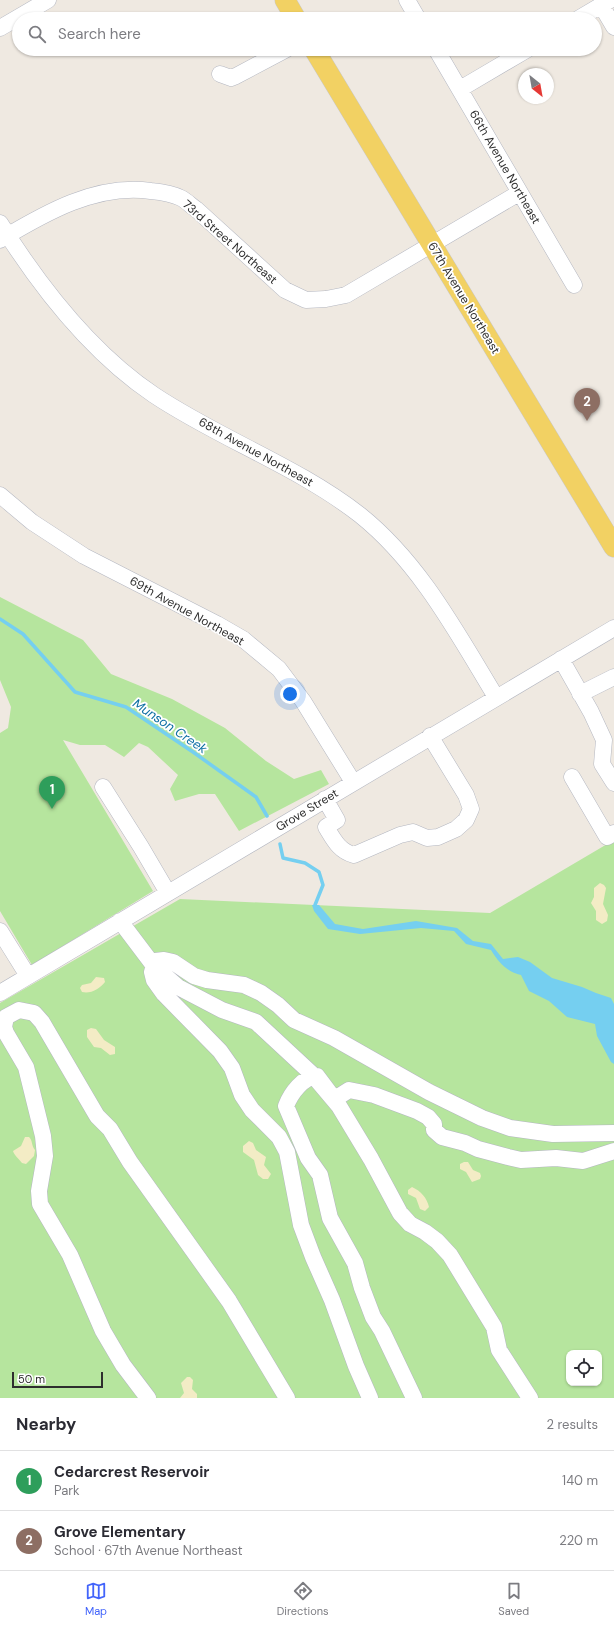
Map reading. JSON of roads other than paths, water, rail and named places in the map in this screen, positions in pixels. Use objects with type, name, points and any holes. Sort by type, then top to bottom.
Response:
[{"type":"main road","points":[[285,0],[292,12]]},
{"type":"main road","name":"67th Avenue Northeast","points":[[318,56],[614,547]]},
{"type":"street","points":[[27,12],[48,0]]},
{"type":"street","points":[[407,0],[414,12]]},
{"type":"street","points":[[590,12],[606,3],[614,27]]},
{"type":"street","points":[[0,28],[12,21]]},
{"type":"street","points":[[220,74],[231,78],[273,56]]},
{"type":"street","name":"66th Avenue Northeast","points":[[440,56],[574,285]]},
{"type":"street","points":[[460,89],[516,56]]},
{"type":"street","name":"73rd Street Northeast","points":[[3,233],[79,200],[101,193],[135,189],[160,192],[181,198],[196,209],[285,290],[306,300],[326,299],[346,295],[519,193]]},
{"type":"street","name":"68th Avenue Northeast","points":[[3,233],[77,327],[111,361],[153,394],[236,442],[314,483],[360,515],[383,536],[432,595],[496,697]]},
{"type":"street","name":"69th Avenue Northeast","points":[[0,495],[32,522],[84,556],[217,624],[243,639],[279,669],[303,701],[353,782]]},
{"type":"street","name":"Grove Street","points":[[0,993],[614,628]]},
{"type":"street","points":[[561,659],[604,740],[602,764],[614,783]]},
{"type":"street","points":[[580,694],[614,677]]},
{"type":"street","points":[[325,799],[337,820],[326,828],[337,845],[346,853],[354,856],[400,835],[413,832],[426,838],[438,837],[456,829],[466,820],[471,809],[466,795],[430,736]]},
{"type":"street","points":[[572,777],[607,837],[614,833]]},
{"type":"street","points":[[103,787],[168,893]]},
{"type":"street","points":[[120,921],[154,966],[178,987],[222,1010],[256,1022],[314,1076],[339,1106],[371,1158],[400,1213],[410,1224],[425,1232],[437,1241],[450,1255],[494,1327],[499,1350],[530,1398]]},
{"type":"street","points":[[0,931],[28,976]]},
{"type":"street","points":[[370,1398],[301,1225],[287,1152],[279,1137],[252,1110],[245,1100],[236,1082],[232,1068],[220,1051],[164,994],[154,980],[152,972],[155,961],[164,960],[173,962],[194,976],[207,980],[244,985],[261,993],[278,1004],[294,1020],[334,1038],[429,1092],[482,1118],[510,1128],[553,1134],[614,1133]]},
{"type":"street","points":[[148,1398],[123,1365],[103,1330],[70,1255],[40,1204],[39,1191],[45,1156],[43,1136],[26,1067],[4,1027],[6,1017],[19,1010],[34,1013],[42,1022],[97,1116],[110,1128],[130,1162],[230,1300],[287,1398]]},
{"type":"street","points":[[314,1076],[317,1076],[332,1096],[338,1097],[349,1090],[374,1095],[417,1111],[428,1117],[434,1124],[434,1130],[442,1137],[508,1157],[521,1160],[556,1158],[584,1161],[614,1151]]},
{"type":"street","points":[[314,1076],[300,1085],[289,1098],[286,1106],[308,1158],[320,1175],[330,1218],[355,1263],[362,1288],[373,1317],[382,1331],[414,1398]]},
{"type":"water","points":[[312,905],[319,905],[335,924],[363,929],[416,921],[457,928],[473,941],[491,944],[503,959],[518,957],[530,962],[552,978],[611,998],[614,1004],[614,1064],[611,1062],[597,1036],[595,1024],[567,1017],[549,1001],[529,991],[521,975],[503,966],[491,950],[466,944],[454,931],[421,928],[360,934],[328,929],[314,911]]},
{"type":"waterway","name":"Munson Creek","points":[[0,619],[23,634],[75,692],[126,707],[256,797],[267,816]]},
{"type":"waterway","name":"Munson Creek","points":[[280,844],[283,858],[305,863],[319,872],[323,885],[315,905],[316,909]]},
{"type":"place","name":"Grove Elementary","points":[[587,421]]},
{"type":"place","name":"Cedarcrest Reservoir","points":[[52,809]]}]
